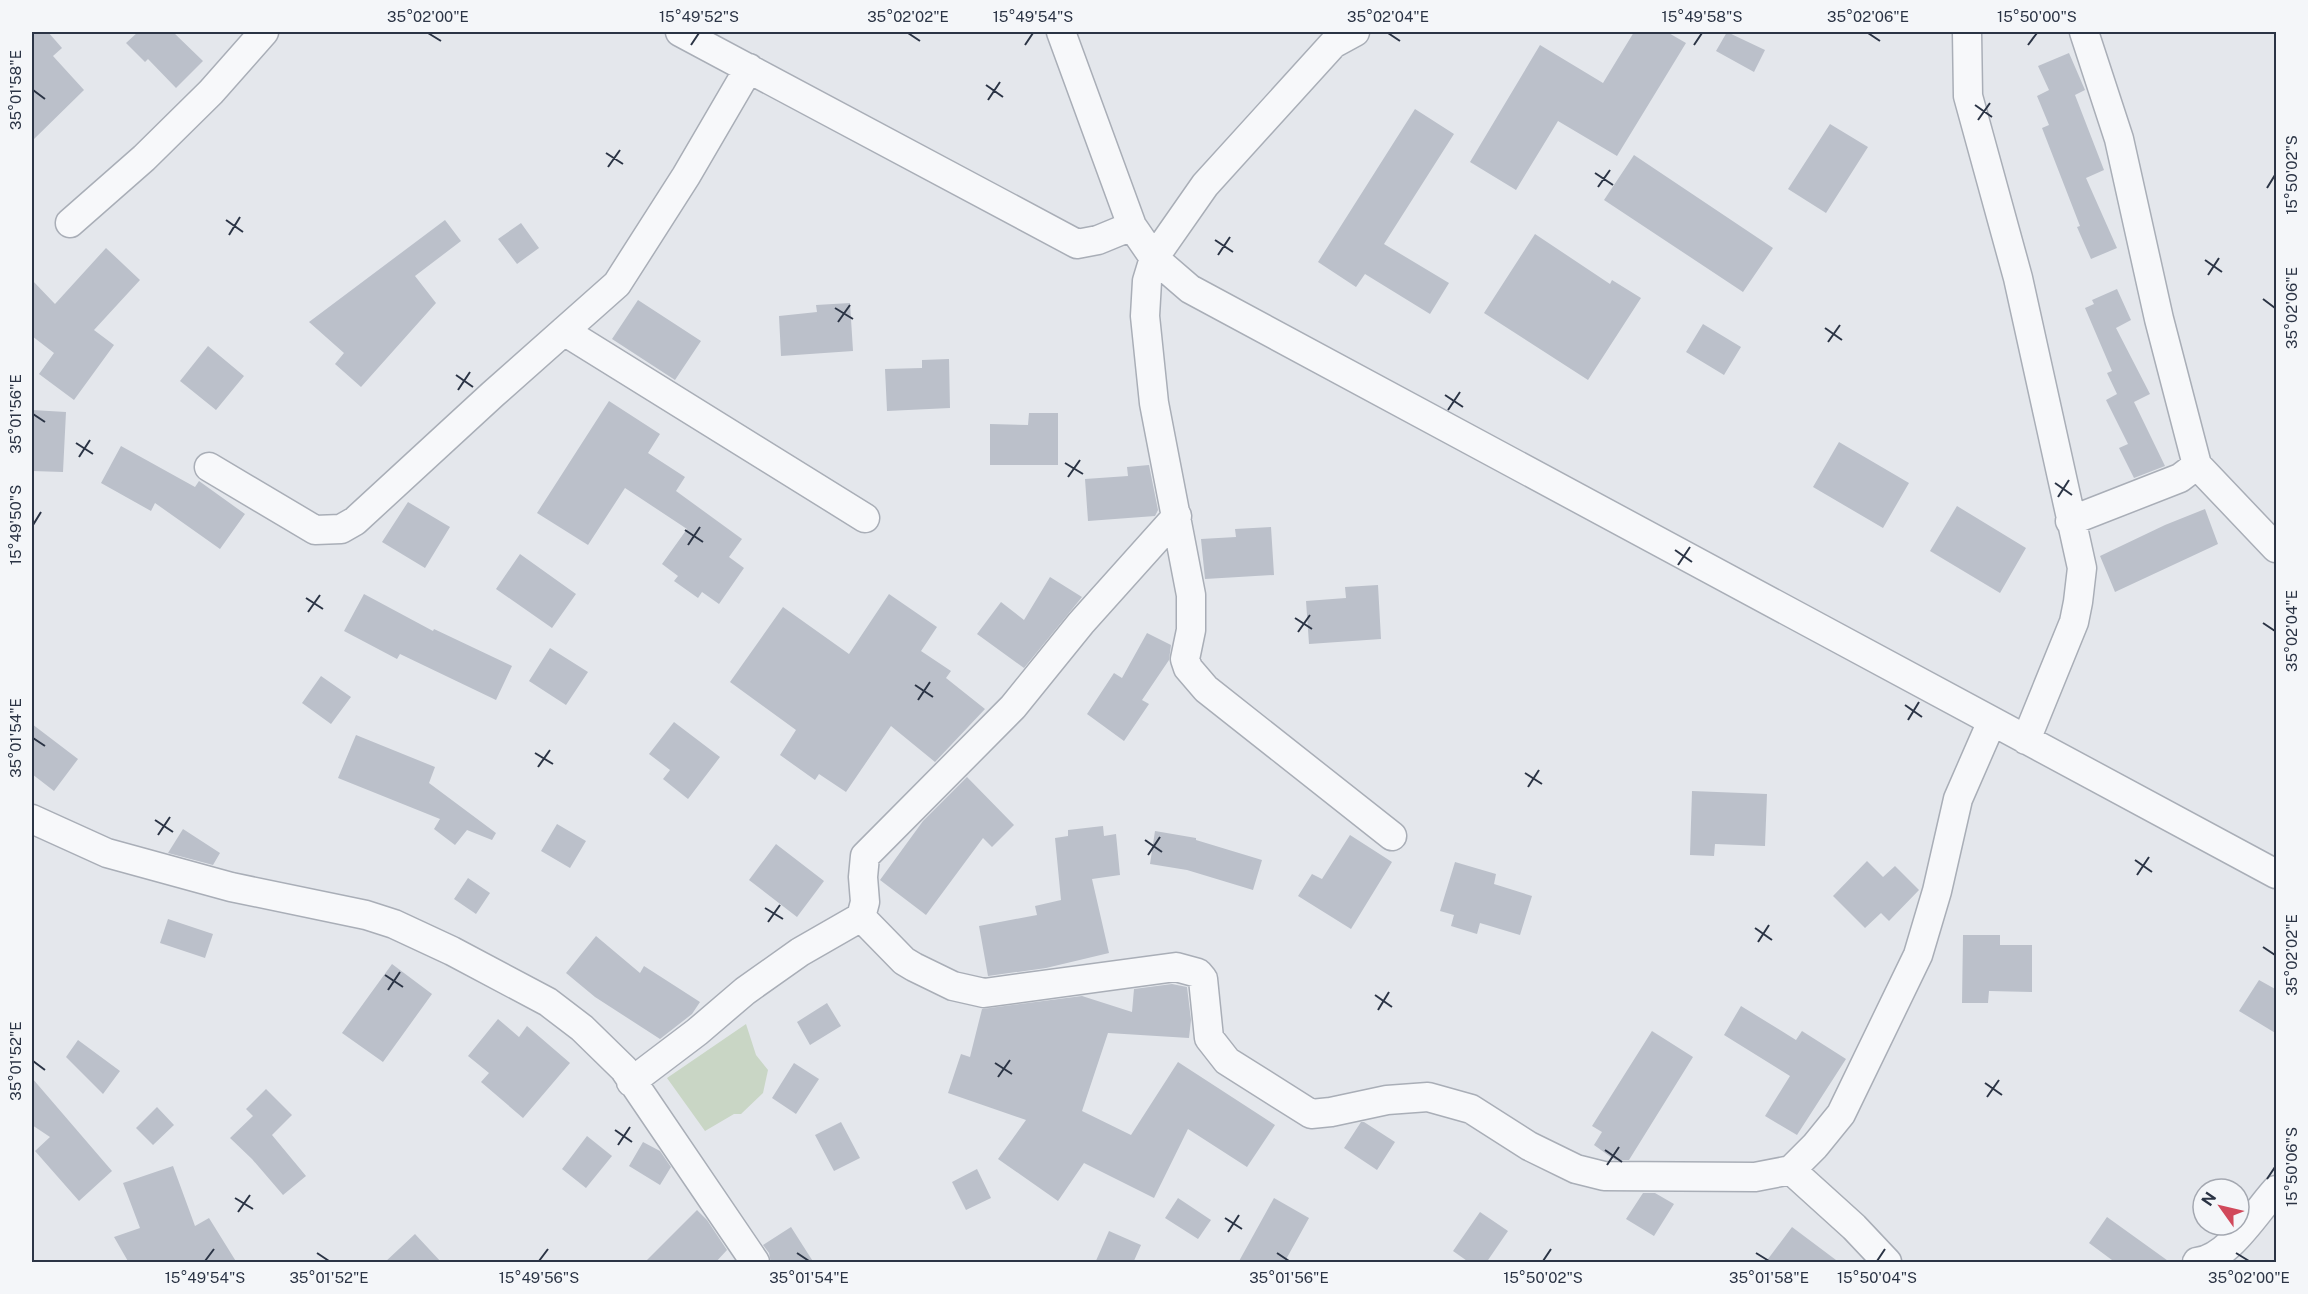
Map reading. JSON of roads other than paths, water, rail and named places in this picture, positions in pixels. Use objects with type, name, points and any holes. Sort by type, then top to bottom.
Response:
[{"type":"street","points":[[70,223],[144,158],[211,92],[264,32]]},
{"type":"street","points":[[680,32],[1077,244],[1098,240],[1132,226]]},
{"type":"street","points":[[1061,32],[1132,226],[1154,258],[1190,289],[2277,874]]},
{"type":"street","points":[[1355,32],[1333,44],[1216,172],[1154,258],[1147,281],[1145,316],[1154,403],[1191,595],[1191,630],[1185,659],[1188,668],[1206,689],[1392,836]]},
{"type":"street","points":[[1967,32],[1968,96],[2018,278],[2082,568],[2074,622],[2026,740]]},
{"type":"street","points":[[2084,32],[2119,139],[2159,319],[2197,465],[2277,548]]},
{"type":"street","points":[[209,467],[315,530],[340,529],[355,520],[492,394],[617,284],[681,185],[749,68]]},
{"type":"street","points":[[564,331],[865,518]]},
{"type":"street","points":[[2070,521],[2180,478],[2197,465]]},
{"type":"street","points":[[632,1082],[697,1032],[745,991],[800,952],[861,917],[865,902],[862,877],[866,856],[883,836],[1014,707],[1081,622],[1177,516]]},
{"type":"street","points":[[861,917],[904,961],[953,987],[984,993],[1176,967],[1198,973],[1203,979],[1209,1038],[1218,1051],[1227,1061],[1311,1114],[1387,1100],[1428,1097],[1472,1109],[1529,1146],[1576,1169],[1604,1176],[1755,1178],[1791,1170],[1815,1146],[1841,1114],[1918,955],[1937,891],[1958,799],[1992,721]]},
{"type":"street","points":[[32,819],[107,853],[231,887],[366,915],[394,924],[452,951],[548,1002],[582,1028],[624,1069],[754,1263]]},
{"type":"street","points":[[1791,1170],[1854,1227],[1887,1263]]},
{"type":"street","points":[[2197,1263],[2206,1261],[2221,1252],[2277,1190]]}]
